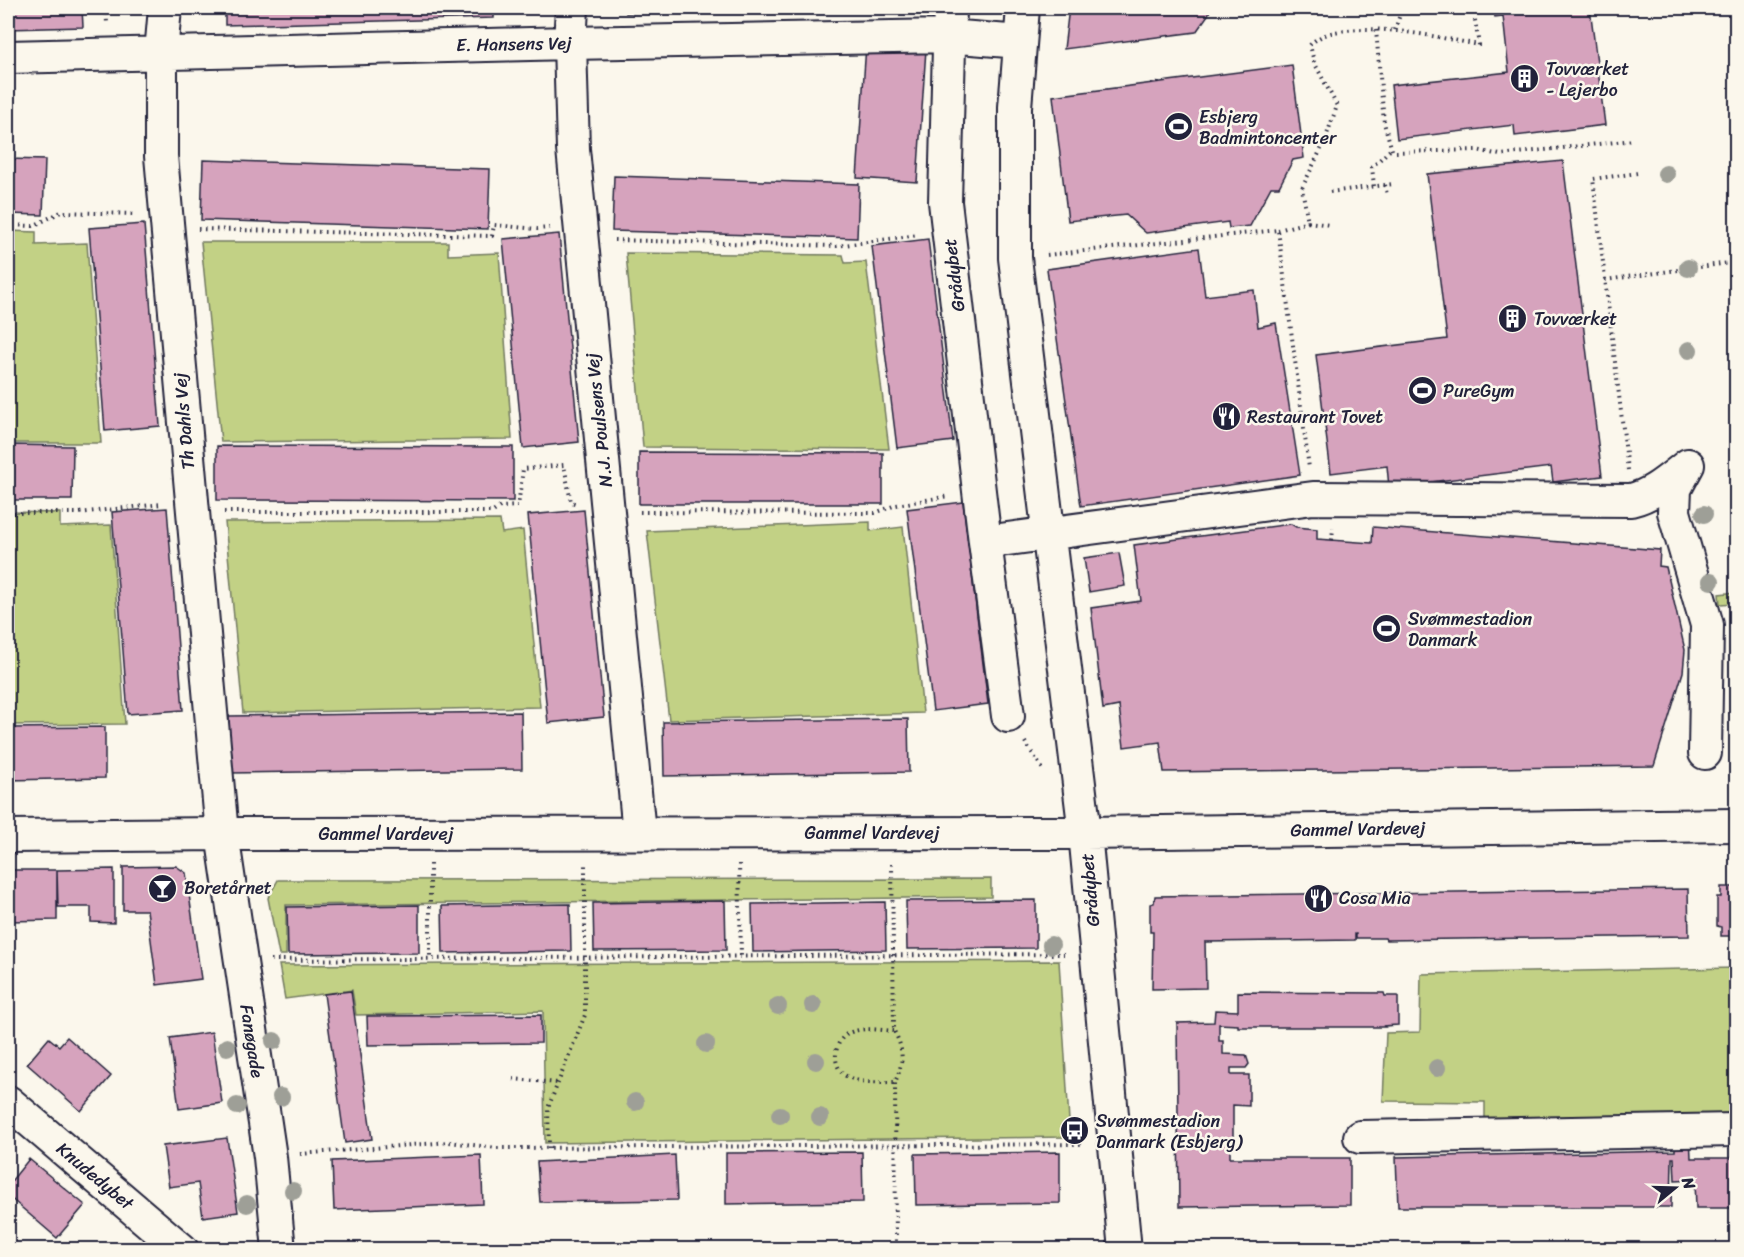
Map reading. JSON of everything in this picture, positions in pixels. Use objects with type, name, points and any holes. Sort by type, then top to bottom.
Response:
[{"type":"street","name":"Th Dahls Vej","points":[[165,8],[161,53],[161,156],[222,834]]},
{"type":"street","name":"N.J. Poulsens Vej","points":[[572,8],[570,43],[573,149],[639,833]]},
{"type":"street","name":"Grådybet","points":[[1023,8],[1015,107],[1015,258],[1050,532],[1084,833],[1125,1250]]},
{"type":"street","name":"E. Hansens Vej","points":[[8,57],[570,43],[949,22],[1020,42]]},
{"type":"street","name":"Grådybet","points":[[949,22],[945,202],[1008,716]]},
{"type":"street","points":[[985,542],[1313,498],[1631,500],[1642,498],[1688,465],[1676,489],[1674,512],[1707,625],[1705,753]]},
{"type":"street","name":"Gammel Vardevej","points":[[8,836],[1084,833],[1737,825]]},
{"type":"street","name":"Fanøgade","points":[[222,834],[270,1156],[279,1250]]},
{"type":"street","name":"Knudedybet","points":[[8,1102],[182,1250]]},
{"type":"street","points":[[1360,1137],[1737,1130]]},
{"type":"path","points":[[1395,30],[1402,8]]},
{"type":"path","points":[[1308,222],[1302,189],[1324,143],[1337,106],[1314,62],[1310,45],[1316,39],[1330,33],[1348,30],[1395,30],[1479,45],[1473,8]]},
{"type":"path","points":[[1376,30],[1384,123],[1392,148],[1396,152],[1477,150],[1500,155],[1634,140]]},
{"type":"path","points":[[1374,186],[1372,167],[1392,148]]},
{"type":"path","points":[[1631,500],[1593,179],[1638,173]]},
{"type":"path","points":[[1385,184],[1387,195]]},
{"type":"path","points":[[1330,192],[1393,184]]},
{"type":"path","points":[[8,225],[33,226],[62,212],[167,222],[492,236],[494,225],[837,246],[948,232]]},
{"type":"path","points":[[1015,258],[1278,230],[1308,222],[1330,225]]},
{"type":"path","points":[[1278,230],[1313,498]]},
{"type":"path","points":[[1605,280],[1737,262]]},
{"type":"path","points":[[8,513],[78,513],[138,506],[493,512],[500,507],[518,506],[523,469],[564,465],[571,502],[608,509],[875,513],[896,505],[979,491]]},
{"type":"path","points":[[549,1148],[548,1108],[585,1015],[585,833]]},
{"type":"path","points":[[738,833],[741,956]]},
{"type":"path","points":[[892,833],[894,1031],[900,1042],[903,1056],[900,1072],[895,1082],[896,1250]]},
{"type":"path","points":[[429,834],[430,958]]},
{"type":"path","points":[[240,960],[1096,954]]},
{"type":"path","points":[[894,1031],[860,1029],[847,1033],[838,1043],[835,1054],[837,1065],[846,1077],[863,1082],[895,1082]]},
{"type":"path","points":[[513,1079],[558,1083]]},
{"type":"path","points":[[270,1156],[449,1142],[497,1148],[1115,1144]]},
{"type":"green space","points":[[8,231],[36,232],[36,245],[87,243],[101,443],[8,443]]},
{"type":"green space","points":[[201,242],[448,242],[448,255],[499,253],[512,439],[221,442]]},
{"type":"green space","points":[[626,253],[843,255],[845,263],[866,262],[889,449],[643,447]]},
{"type":"green space","points":[[8,512],[60,513],[60,527],[111,525],[125,724],[8,725]]},
{"type":"green space","points":[[500,520],[502,533],[523,530],[540,707],[243,713],[225,522]]},
{"type":"green space","points":[[870,522],[870,531],[903,527],[923,713],[669,720],[647,531]]},
{"type":"green space","points":[[1736,592],[1736,603],[1720,604],[1719,594]]},
{"type":"green space","points":[[991,879],[991,897],[286,905],[286,955],[279,955],[268,898],[278,880]]},
{"type":"green space","points":[[1059,961],[1070,1137],[545,1143],[543,1011],[356,1015],[352,990],[285,999],[279,965]]},
{"type":"green space","points":[[1736,968],[1736,1124],[1485,1126],[1485,1102],[1383,1101],[1386,1033],[1420,1032],[1421,974]]},
{"type":"building","points":[[8,8],[82,8],[83,27],[8,29]]},
{"type":"building","points":[[225,8],[494,8],[494,18],[225,25]]},
{"type":"building","points":[[626,8],[825,8],[626,13]]},
{"type":"building","points":[[1069,8],[1211,8],[1196,32],[1064,49]]},
{"type":"building","name":"Tovværket - Lejerbo","points":[[1494,8],[1590,8],[1605,125],[1515,136],[1514,125],[1397,139],[1391,85],[1509,72],[1503,16],[1495,17]]},
{"type":"building","points":[[866,45],[926,49],[917,182],[857,178]]},
{"type":"building","name":"Esbjerg Badmintoncenter","points":[[1292,65],[1304,158],[1293,160],[1279,187],[1271,187],[1250,226],[1229,228],[1228,222],[1146,233],[1126,215],[1068,221],[1053,96]]},
{"type":"building","points":[[8,159],[45,160],[43,215],[8,214]]},
{"type":"building","points":[[203,160],[490,169],[488,229],[201,220]]},
{"type":"building","name":"Tovværket","points":[[1563,161],[1602,476],[1553,482],[1551,467],[1389,487],[1387,466],[1331,473],[1316,355],[1447,339],[1427,174]]},
{"type":"building","points":[[614,176],[859,184],[857,238],[612,231]]},
{"type":"building","points":[[144,224],[160,426],[105,431],[89,228]]},
{"type":"building","points":[[559,234],[579,442],[523,448],[503,239]]},
{"type":"building","points":[[928,239],[953,441],[897,448],[872,246]]},
{"type":"building","points":[[1199,248],[1205,296],[1254,290],[1258,327],[1276,323],[1300,475],[1081,506],[1047,269]]},
{"type":"building","points":[[8,445],[73,446],[72,500],[8,500]]},
{"type":"building","points":[[217,446],[513,447],[513,501],[217,500]]},
{"type":"building","points":[[639,452],[883,453],[883,504],[639,504]]},
{"type":"building","points":[[963,502],[988,704],[933,711],[907,509]]},
{"type":"building","points":[[167,508],[183,710],[128,714],[112,512]]},
{"type":"building","points":[[584,510],[604,717],[548,723],[528,515]]},
{"type":"building","name":"Svømmestadion Danmark","points":[[1291,524],[1296,527],[1317,529],[1317,539],[1372,543],[1373,527],[1660,550],[1659,566],[1666,567],[1685,650],[1683,672],[1654,766],[1164,772],[1160,742],[1124,747],[1119,706],[1103,709],[1091,608],[1141,601],[1134,545]]},
{"type":"building","points":[[1119,553],[1125,586],[1089,592],[1084,558]]},
{"type":"building","points":[[521,712],[522,769],[230,773],[229,716]]},
{"type":"building","points":[[908,719],[909,772],[664,776],[663,722]]},
{"type":"building","points":[[105,727],[105,778],[8,780],[8,728]]},
{"type":"building","points":[[176,866],[186,873],[201,979],[157,985],[147,910],[123,910],[123,867]]},
{"type":"building","points":[[114,869],[114,923],[91,922],[91,907],[58,907],[57,870]]},
{"type":"building","points":[[8,870],[57,870],[57,920],[8,921]]},
{"type":"building","points":[[1721,887],[1736,887],[1736,936],[1721,936],[1721,927],[1717,926],[1717,897],[1721,897]]},
{"type":"building","points":[[1688,889],[1689,936],[1386,940],[1385,938],[1356,938],[1355,934],[1355,940],[1205,942],[1206,988],[1152,989],[1153,932],[1150,932],[1150,904],[1154,903],[1155,896]]},
{"type":"building","points":[[1036,900],[1036,948],[907,949],[906,901]]},
{"type":"building","points":[[725,901],[726,950],[594,951],[593,903]]},
{"type":"building","points":[[885,902],[886,950],[753,952],[752,904]]},
{"type":"building","points":[[570,904],[571,951],[443,953],[442,906]]},
{"type":"building","points":[[419,905],[419,953],[288,954],[287,907]]},
{"type":"building","points":[[351,991],[372,1139],[345,1143],[324,994]]},
{"type":"building","points":[[1238,992],[1384,993],[1385,996],[1398,996],[1398,1025],[1385,1027],[1238,1027],[1238,1025],[1219,1024],[1219,1041],[1223,1041],[1223,1054],[1246,1055],[1249,1064],[1246,1068],[1231,1068],[1231,1075],[1249,1075],[1249,1106],[1233,1105],[1233,1146],[1230,1150],[1230,1158],[1350,1158],[1350,1205],[1179,1207],[1177,1023],[1214,1022],[1215,1010],[1238,1011]]},
{"type":"building","points":[[541,1015],[541,1043],[368,1045],[367,1016]]},
{"type":"building","points":[[212,1032],[222,1103],[179,1109],[170,1038]]},
{"type":"building","points":[[67,1037],[111,1076],[81,1111],[27,1064],[49,1038],[59,1046]]},
{"type":"building","points":[[1675,1134],[1690,1134],[1691,1158],[1736,1158],[1736,1208],[1696,1208],[1695,1179],[1675,1180],[1674,1158],[1672,1158],[1671,1207],[1398,1207],[1396,1157],[1675,1151]]},
{"type":"building","points":[[227,1138],[238,1212],[203,1217],[198,1183],[169,1187],[163,1146]]},
{"type":"building","points":[[862,1152],[863,1202],[726,1204],[726,1153]]},
{"type":"building","points":[[1060,1152],[1060,1203],[916,1205],[915,1154]]},
{"type":"building","points":[[481,1155],[483,1204],[334,1210],[332,1161]]},
{"type":"building","points":[[675,1155],[677,1200],[540,1202],[537,1162]]},
{"type":"building","points":[[29,1159],[85,1205],[57,1238],[8,1196],[8,1185]]},
{"type":"place","name":"Tovværket - Lejerbo","points":[[1525,79]]},
{"type":"place","name":"Esbjerg Badmintoncenter","points":[[1178,127]]},
{"type":"place","name":"Tovværket","points":[[1513,319]]},
{"type":"place","name":"PureGym","points":[[1422,391]]},
{"type":"place","name":"Restaurant Tovet","points":[[1226,417]]},
{"type":"place","name":"Svømmestadion Danmark","points":[[1387,629]]},
{"type":"place","name":"Boretårnet","points":[[163,888]]},
{"type":"place","name":"Cosa Mia","points":[[1318,898]]},
{"type":"place","name":"Svømmestadion Danmark (Esbjerg)","points":[[1075,1131]]}]
